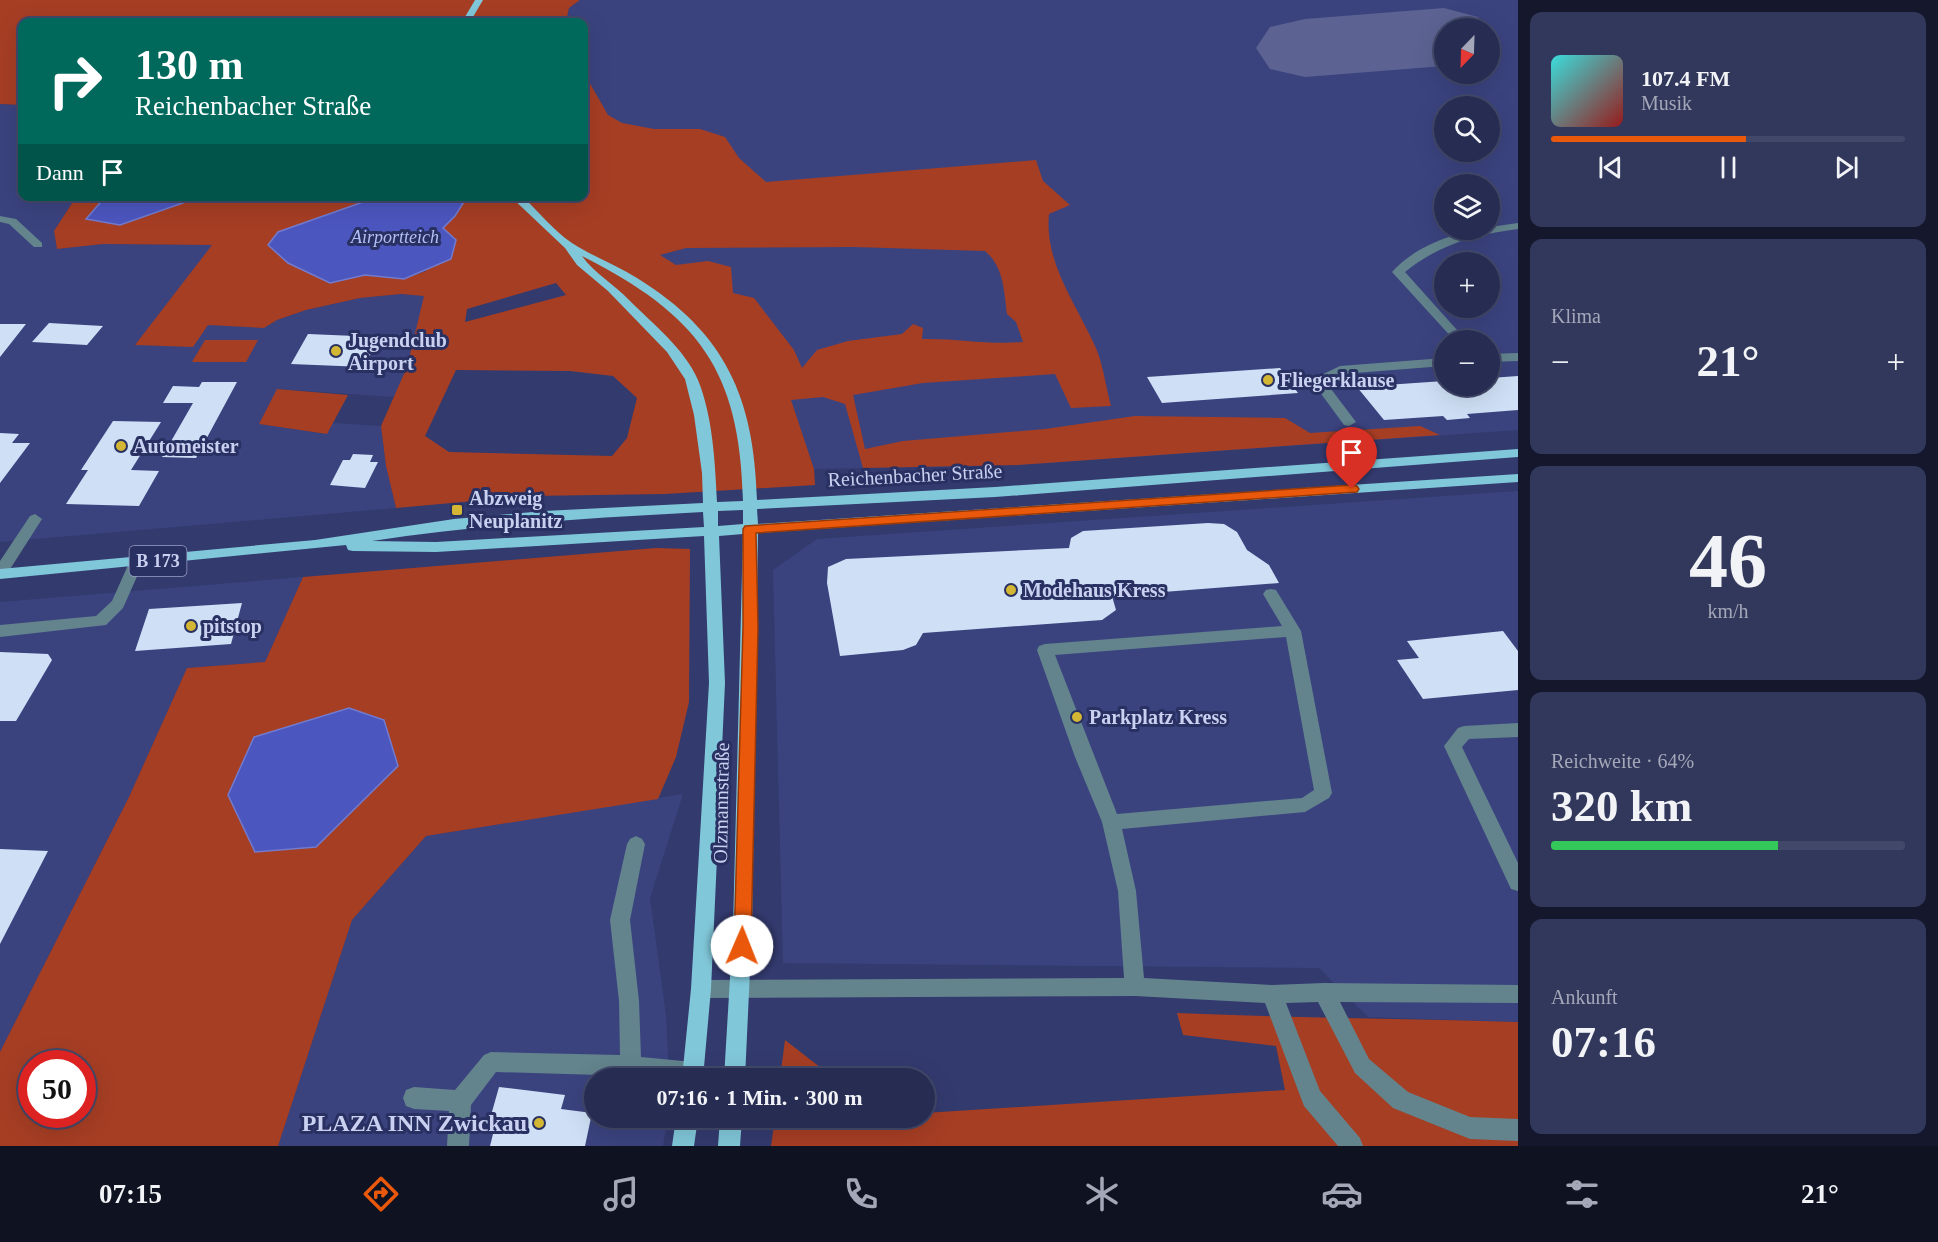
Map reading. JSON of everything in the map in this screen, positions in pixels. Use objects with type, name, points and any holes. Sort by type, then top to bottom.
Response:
[{"type":"main road","points":[[468,18],[472,7],[479,0]]},
{"type":"main road","points":[[520,201],[569,246]]},
{"type":"main road","name":"Olzmannstraße","points":[[569,246],[622,272],[670,308],[697,333],[715,356],[732,387],[741,413],[747,458],[751,627],[742,989],[736,1068]]},
{"type":"main road","name":"Olzmannstraße","points":[[569,246],[581,263],[612,289],[672,350],[691,379],[701,415],[710,473],[717,682],[694,1068]]},
{"type":"main road","name":"Reichenbacher Straße","points":[[0,574],[315,545],[454,524],[748,504],[995,492],[1518,453]]},
{"type":"main road","name":"Reichenbacher Straße","points":[[315,545],[436,546],[750,529],[1518,478]]},
{"type":"main road","points":[[683,1146],[686,1128]]},
{"type":"main road","points":[[729,1146],[730,1128]]},
{"type":"lane","points":[[0,219],[12,221],[38,245]]},
{"type":"lane","points":[[1451,330],[1398,272],[1412,259],[1435,246],[1464,235],[1518,226]]},
{"type":"lane","points":[[1500,358],[1518,357]]},
{"type":"lane","points":[[1349,422],[1317,380],[1340,370],[1434,363]]},
{"type":"lane","points":[[0,574],[35,519]]},
{"type":"lane","points":[[0,630],[100,621],[118,604],[136,563]]},
{"type":"lane","points":[[1111,822],[1305,805],[1323,793],[1293,631],[1271,594]]},
{"type":"lane","points":[[1135,987],[1126,891],[1111,822],[1084,757],[1045,650],[1293,631]]},
{"type":"lane","points":[[1518,730],[1464,733],[1453,746],[1518,883]]},
{"type":"lane","points":[[631,1066],[629,1001],[621,920],[636,844]]},
{"type":"lane","points":[[700,989],[1135,987],[1272,994],[1324,992],[1518,994]]},
{"type":"lane","points":[[1324,992],[1362,1066],[1401,1100],[1470,1128],[1518,1130]]},
{"type":"lane","points":[[1272,994],[1312,1098],[1352,1146]]},
{"type":"lane","points":[[458,1146],[460,1101],[491,1062],[645,1068]]},
{"type":"lane","points":[[414,1098],[460,1101]]},
{"type":"shaded area","points":[[0,0],[580,0],[569,8],[567,18],[18,18],[18,105],[0,104]]},
{"type":"shaded area","points":[[580,0],[1518,0],[1518,430],[1018,465],[814,469],[777,361],[631,245],[588,200],[588,149],[593,91],[588,81],[588,18],[567,18],[569,8]]},
{"type":"shaded area","points":[[588,80],[608,115],[622,123],[654,129],[700,129],[725,137],[739,158],[766,182],[1036,160],[1043,181],[1070,205],[1049,214],[1052,250],[1064,283],[1096,348],[1111,406],[1071,408],[1055,374],[923,383],[853,395],[865,449],[903,441],[1045,429],[1135,416],[1285,418],[1310,433],[1420,426],[1440,435],[1018,465],[863,468],[845,404],[823,397],[791,400],[814,469],[815,485],[665,494],[530,496],[396,508],[386,466],[381,426],[407,367],[424,296],[401,294],[360,298],[306,310],[277,320],[264,328],[208,325],[193,347],[135,345],[212,245],[103,244],[57,249],[54,231],[73,201],[101,201],[86,219],[120,225],[189,201],[369,201],[344,210],[330,283],[365,275],[404,279],[426,271],[443,228],[455,216],[464,201],[588,201]],"holes":[[[854,247],[985,251],[1000,272],[1007,314],[1016,322],[1023,342],[922,339],[923,328],[913,324],[902,334],[848,341],[817,350],[802,368],[794,350],[754,298],[733,293],[731,267],[708,261],[676,265],[660,255],[686,248]],[[556,283],[566,295],[465,322],[467,309]],[[456,370],[570,371],[613,376],[637,398],[627,438],[612,456],[449,452],[425,436]]]},
{"type":"shaded area","points":[[0,104],[18,105],[18,201],[73,201],[54,231],[57,249],[103,244],[213,245],[135,345],[208,325],[264,328],[277,320],[306,310],[360,298],[401,294],[425,296],[407,367],[394,397],[278,389],[259,424],[326,434],[333,423],[381,426],[386,466],[396,508],[0,542]]},
{"type":"shaded area","points":[[205,340],[258,340],[246,362],[192,362]]},
{"type":"shaded area","points":[[277,389],[348,395],[327,434],[259,424]]},
{"type":"shaded area","points":[[1518,491],[1518,1022],[1368,1017],[1319,968],[783,963],[773,570],[817,539]]},
{"type":"shaded area","points":[[656,548],[690,549],[689,702],[676,757],[658,799],[426,836],[352,920],[278,1146],[0,1146],[0,1052],[129,797],[187,668],[265,662],[303,577]]},
{"type":"shaded area","points":[[303,577],[265,662],[187,668],[129,797],[0,1052],[0,602]]},
{"type":"shaded area","points":[[683,794],[650,898],[666,1015],[669,1068],[584,1068],[584,1128],[666,1128],[663,1146],[278,1146],[352,920],[426,836]]},
{"type":"shaded area","points":[[1177,1013],[1518,1022],[1518,1146],[771,1146],[774,1128],[935,1128],[935,1112],[1285,1090],[1276,1046],[1183,1035]]},
{"type":"shaded area","points":[[785,1040],[821,1068],[781,1068]]},
{"type":"water","points":[[102,201],[189,201],[120,225],[86,219]]},
{"type":"water","name":"Airportteich","points":[[366,201],[464,201],[455,216],[443,228],[456,240],[451,259],[404,279],[365,275],[330,283],[288,263],[268,245],[278,232]]},
{"type":"water","points":[[349,708],[384,720],[398,766],[316,847],[255,852],[228,795],[254,737]]},
{"type":"building","points":[[49,323],[103,326],[87,345],[32,342]]},
{"type":"building","points":[[0,324],[26,324],[0,357]]},
{"type":"building","name":"Jugendclub Airport","points":[[308,334],[379,337],[364,367],[291,364]]},
{"type":"building","points":[[1280,368],[1298,393],[1162,403],[1147,377]]},
{"type":"building","points":[[1518,376],[1518,410],[1467,414],[1470,418],[1447,420],[1443,416],[1384,420],[1357,387],[1434,382],[1434,396],[1500,396],[1500,377]]},
{"type":"building","points":[[202,382],[237,382],[196,458],[162,457],[193,403],[163,403],[173,386],[199,387]]},
{"type":"building","name":"Automeister","points":[[113,421],[161,422],[131,470],[159,471],[139,506],[66,504],[88,470],[81,470]]},
{"type":"building","points":[[0,433],[19,434],[12,443],[30,443],[0,483]]},
{"type":"building","points":[[353,454],[373,455],[370,462],[378,462],[365,488],[330,485],[343,460],[350,460]]},
{"type":"building","name":"Modehaus Kress","points":[[1224,524],[1237,532],[1247,550],[1269,565],[1279,583],[1112,596],[1116,610],[1102,620],[923,633],[916,645],[903,650],[840,656],[827,583],[828,567],[846,559],[1069,548],[1071,538],[1083,531]]},
{"type":"building","points":[[242,603],[231,644],[135,651],[149,609]]},
{"type":"building","points":[[1503,631],[1518,651],[1518,690],[1423,699],[1397,660],[1419,658],[1407,641]]},
{"type":"building","points":[[0,652],[48,654],[52,660],[16,721],[0,721]]},
{"type":"building","points":[[0,849],[48,851],[0,944]]},
{"type":"building","name":"PLAZA INN Zwickau","points":[[499,1087],[565,1095],[561,1109],[584,1112],[584,1128],[589,1128],[585,1146],[490,1146],[493,1134],[486,1133]]},
{"type":"runway","points":[[1305,48],[1434,38]]},
{"type":"place","name":"Jugendclub Airport","points":[[336,351]]},
{"type":"place","name":"Fliegerklause","points":[[1268,380]]},
{"type":"place","name":"Automeister","points":[[121,446]]},
{"type":"place","name":"Abzweig Neuplanitz","points":[[457,510]]},
{"type":"place","name":"Modehaus Kress","points":[[1011,590]]},
{"type":"place","name":"pitstop","points":[[191,626]]},
{"type":"place","name":"Parkplatz Kress","points":[[1077,717]]},
{"type":"place","name":"PLAZA INN Zwickau","points":[[539,1123]]},
{"type":"route","points":[[742,946],[751,627],[750,529],[1352,489]]}]
